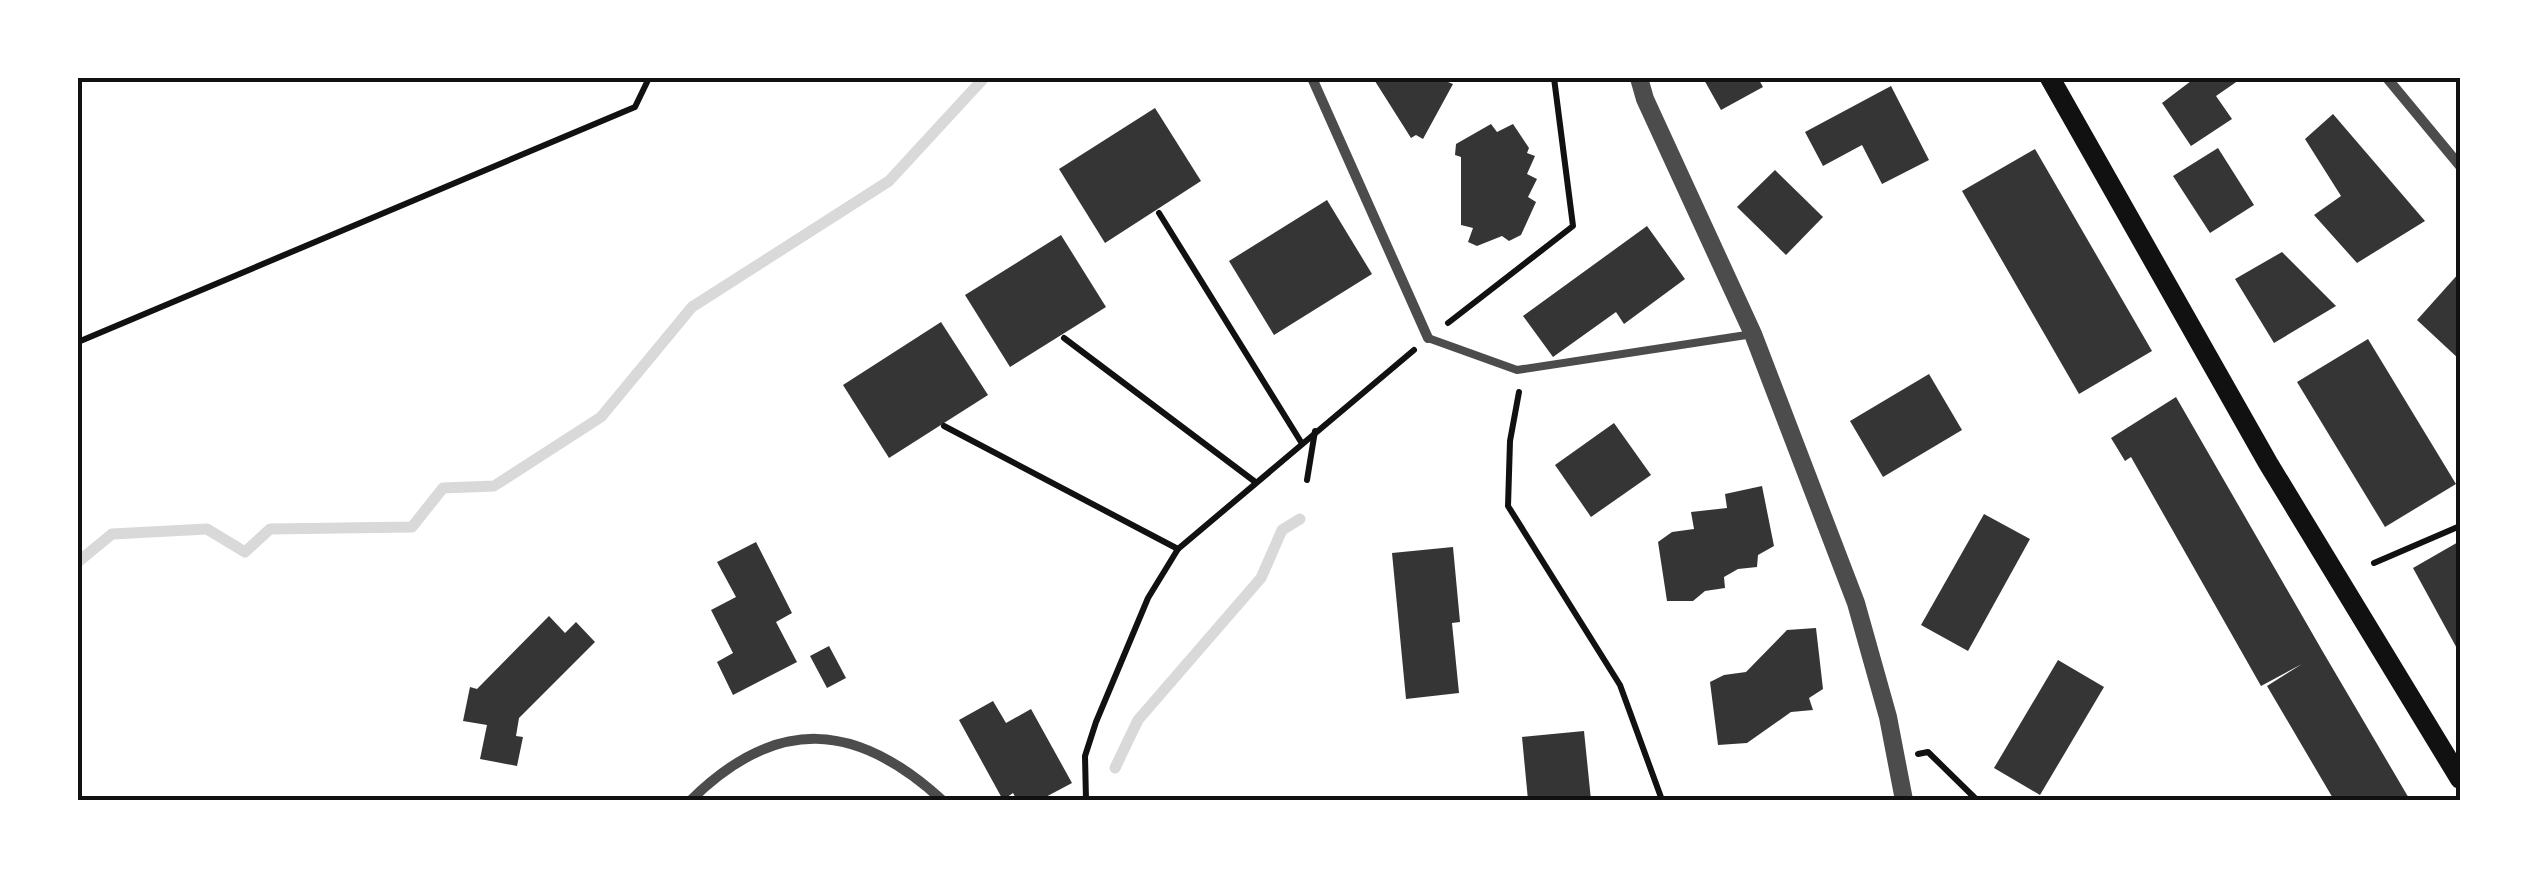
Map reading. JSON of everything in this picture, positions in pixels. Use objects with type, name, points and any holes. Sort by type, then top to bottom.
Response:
[{"type":"main road","points":[[2050,78],[2268,463],[2460,778]]},
{"type":"street","points":[[1312,78],[1428,338]]},
{"type":"street","points":[[1638,78],[1753,334],[1856,602],[1888,717],[1904,800]]},
{"type":"street","points":[[2387,78],[2460,166]]},
{"type":"street","points":[[690,800],[731,764],[772,745],[819,738],[875,751],[910,771],[942,800]]},
{"type":"lane","points":[[1428,338],[1517,370],[1753,334]]},
{"type":"path","points":[[78,342],[634,107],[649,78]]},
{"type":"path","points":[[1086,800],[1085,756],[1096,722],[1148,598],[1178,549],[1428,338],[1573,226],[1554,78]]},
{"type":"path","points":[[1159,213],[1301,442]]},
{"type":"path","points":[[1064,338],[1254,482]]},
{"type":"path","points":[[1517,370],[1519,392],[1510,441],[1508,506],[1620,685],[1662,800]]},
{"type":"path","points":[[944,426],[1178,549]]},
{"type":"path","points":[[1308,480],[1316,430]]},
{"type":"path","points":[[2374,563],[2460,526]]},
{"type":"path","points":[[1918,754],[1928,752],[1977,800]]},
{"type":"building","points":[[1373,78],[1438,78],[1453,84],[1423,139],[1416,135],[1411,138]]},
{"type":"building","points":[[1703,78],[1758,78],[1763,87],[1721,110]]},
{"type":"building","points":[[2195,78],[2242,78],[2216,96],[2232,119],[2191,146],[2162,103]]},
{"type":"building","points":[[1891,86],[1929,160],[1882,184],[1862,145],[1823,166],[1805,132]]},
{"type":"building","points":[[1155,108],[1201,181],[1105,243],[1059,169]]},
{"type":"building","points":[[2333,114],[2425,221],[2357,263],[2314,215],[2341,196],[2305,139]]},
{"type":"building","points":[[1491,124],[1497,132],[1513,124],[1529,148],[1527,153],[1535,156],[1527,174],[1537,179],[1528,197],[1536,202],[1521,235],[1509,241],[1502,236],[1477,246],[1468,242],[1473,228],[1461,225],[1461,157],[1455,155],[1456,144]]},
{"type":"building","points":[[2218,148],[2254,205],[2210,233],[2173,176]]},
{"type":"building","points":[[2035,149],[2152,351],[2079,394],[1962,191]]},
{"type":"building","points":[[1775,170],[1823,217],[1786,255],[1737,207]]},
{"type":"building","points":[[1327,200],[1372,274],[1274,335],[1229,261]]},
{"type":"building","points":[[1647,226],[1685,279],[1624,324],[1616,312],[1553,357],[1523,316]]},
{"type":"building","points":[[1061,235],[1106,307],[1010,367],[965,295]]},
{"type":"building","points":[[2282,252],[2336,306],[2274,343],[2235,279]]},
{"type":"building","points":[[2460,272],[2460,360],[2417,320]]},
{"type":"building","points":[[941,322],[988,395],[889,458],[843,385]]},
{"type":"building","points":[[2368,339],[2456,484],[2385,527],[2297,382]]},
{"type":"building","points":[[1929,374],[1962,430],[1883,477],[1850,421]]},
{"type":"building","points":[[2176,397],[2410,800],[2334,800],[2267,686],[2302,664],[2261,686],[2131,457],[2125,461],[2111,438]]},
{"type":"building","points":[[1614,423],[1651,475],[1591,517],[1555,465]]},
{"type":"building","points":[[1762,486],[1774,546],[1758,555],[1757,567],[1738,569],[1724,577],[1725,588],[1705,591],[1693,601],[1667,601],[1658,542],[1672,532],[1694,529],[1691,512],[1727,508],[1725,494]]},
{"type":"building","points":[[1984,514],[2030,539],[1968,651],[1921,625]]},
{"type":"building","points":[[2460,541],[2460,654],[2413,568]]},
{"type":"building","points":[[756,542],[792,613],[776,622],[797,662],[733,695],[717,662],[733,653],[711,610],[736,597],[717,562]]},
{"type":"building","points":[[1453,547],[1460,622],[1452,623],[1459,693],[1406,699],[1392,553]]},
{"type":"building","points":[[549,616],[565,633],[576,622],[595,642],[519,718],[516,736],[523,737],[517,766],[480,759],[487,725],[463,721],[470,687],[477,689]]},
{"type":"building","points":[[1816,628],[1823,689],[1809,698],[1813,710],[1791,712],[1747,743],[1718,745],[1710,682],[1746,672],[1787,630]]},
{"type":"building","points":[[829,646],[846,678],[827,688],[810,656]]},
{"type":"building","points":[[2058,660],[2104,687],[2040,795],[1994,768]]},
{"type":"building","points":[[993,701],[1006,723],[1031,709],[1072,783],[1040,800],[1017,800],[1013,793],[1003,800],[959,720]]},
{"type":"building","points":[[1584,731],[1591,800],[1528,800],[1522,737]]},
{"type":"waterway","points":[[78,562],[112,534],[207,529],[245,552],[270,529],[412,527],[443,488],[494,486],[601,417],[692,307],[889,181],[984,78]]},
{"type":"waterway","points":[[1115,768],[1138,720],[1261,578],[1282,530],[1300,519]]}]
